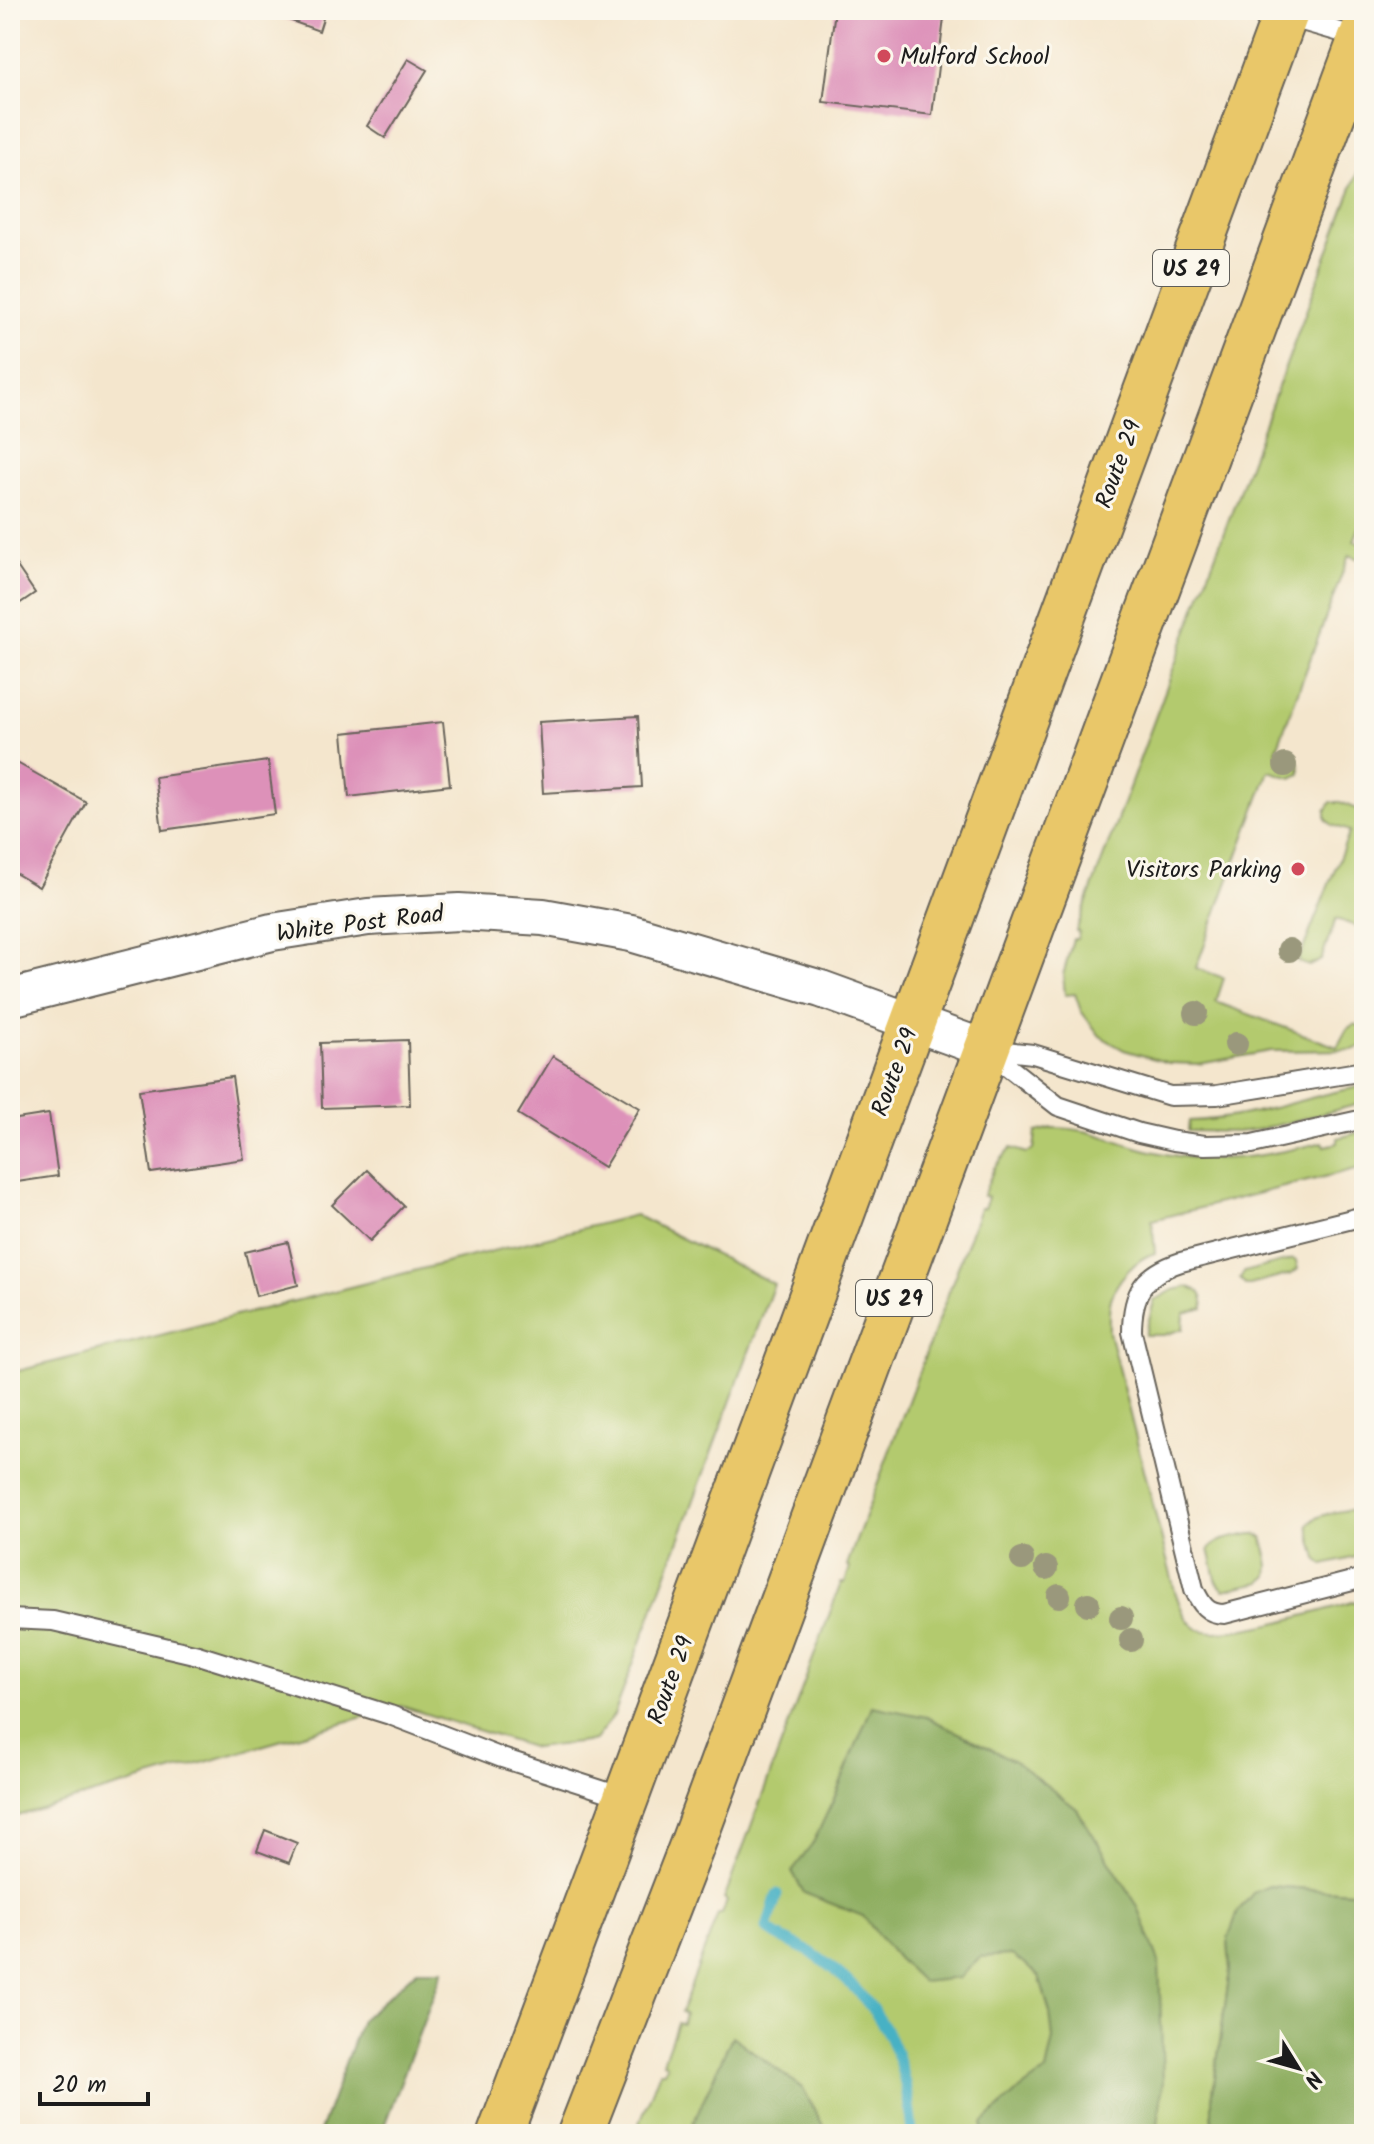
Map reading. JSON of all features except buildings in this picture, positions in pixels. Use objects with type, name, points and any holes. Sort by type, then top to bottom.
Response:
[{"type":"main road","name":"Route 29","points":[[500,2134],[912,1022],[1278,12]]},
{"type":"main road","name":"US 29","points":[[580,2134],[696,1834],[1363,36]]},
{"type":"street","name":"White Post Road","points":[[10,998],[272,932],[368,917],[459,912],[543,917],[631,933],[821,989],[986,1049]]},
{"type":"lane","points":[[1278,12],[1363,36]]},
{"type":"lane","points":[[986,1049],[1033,1054],[1170,1096],[1217,1095],[1364,1071]]},
{"type":"lane","points":[[986,1049],[1058,1106],[1139,1133],[1174,1141],[1205,1145],[1252,1144],[1364,1119]]},
{"type":"lane","points":[[1364,1216],[1167,1266],[1154,1273],[1143,1285],[1132,1315],[1132,1332],[1194,1589],[1205,1608],[1214,1614],[1224,1614],[1364,1578]]},
{"type":"lane","points":[[10,1619],[53,1621],[198,1655],[390,1715],[489,1753],[626,1798]]},
{"type":"green space","points":[[1364,155],[1364,515],[1354,541],[1364,545],[1364,561],[1349,555],[1276,751],[1299,762],[1300,774],[1292,778],[1269,771],[1196,968],[1224,978],[1216,1002],[1337,1047],[1347,1029],[1354,1024],[1364,1027],[1364,1046],[1353,1050],[1271,1051],[1199,1064],[1169,1063],[1124,1050],[1100,1036],[1081,1011],[1075,994],[1065,995],[1063,975],[1073,939],[1077,939],[1079,932],[1076,931]]},
{"type":"green space","points":[[1331,802],[1340,802],[1364,812],[1364,929],[1336,919],[1321,960],[1309,966],[1298,962],[1350,831],[1332,825],[1326,819]]},
{"type":"green space","points":[[1364,1086],[1364,1103],[1262,1129],[1188,1131],[1189,1121],[1233,1117]]},
{"type":"green space","points":[[1052,1128],[1090,1132],[1170,1155],[1214,1159],[1257,1156],[1323,1142],[1325,1146],[1338,1143],[1338,1138],[1364,1131],[1364,1167],[1152,1220],[1155,1253],[1134,1265],[1122,1278],[1109,1307],[1109,1332],[1175,1591],[1188,1621],[1196,1628],[1209,1632],[1252,1628],[1364,1599],[1364,1893],[1269,1886],[1228,1939],[1230,1970],[1212,2099],[1212,2134],[828,2134],[802,2088],[733,2037],[688,2134],[656,2134],[637,2130],[660,2071],[664,2071],[667,2064],[663,2062],[677,2023],[682,2024],[685,2014],[681,2012],[718,1914],[722,1914],[727,1901],[724,1899],[841,1583],[845,1583],[850,1567],[847,1565],[980,1208],[984,1208],[988,1197],[983,1196],[994,1168],[1011,1148],[1027,1153],[1034,1149],[1036,1132]]},
{"type":"green space","points":[[635,1215],[774,1284],[614,1715],[594,1741],[534,1748],[401,1706],[10,1818],[10,1373]]},
{"type":"green space","points":[[1293,1259],[1298,1269],[1291,1274],[1250,1285],[1245,1285],[1240,1279],[1244,1272]]},
{"type":"green space","points":[[1188,1287],[1200,1294],[1204,1308],[1184,1313],[1183,1329],[1164,1335],[1145,1335],[1154,1301],[1173,1290]]},
{"type":"green space","points":[[1356,1509],[1362,1514],[1364,1555],[1324,1565],[1317,1559],[1308,1525],[1324,1515]]},
{"type":"green space","points":[[1251,1534],[1263,1538],[1269,1565],[1268,1576],[1261,1582],[1224,1590],[1217,1583],[1209,1549],[1223,1540]]},
{"type":"green space","points":[[872,1706],[927,1717],[1015,1761],[1077,1809],[1137,1905],[1159,1962],[1163,2081],[1157,2134],[983,2134],[983,2123],[1046,2071],[1053,2039],[1050,2013],[1039,1976],[1012,1955],[980,1957],[959,1978],[922,1982],[897,1958],[863,1916],[804,1893],[792,1871],[812,1845]]},
{"type":"green space","points":[[1269,1886],[1364,1893],[1364,2134],[1212,2134],[1212,2099],[1230,1970],[1228,1939],[1238,1911],[1253,1893]]},
{"type":"green space","points":[[417,1970],[443,1970],[381,2134],[319,2134],[361,2020]]},
{"type":"green space","points":[[732,2036],[802,2088],[828,2134],[688,2134]]},
{"type":"waterway","points":[[777,1894],[767,1928],[835,1970],[872,2008],[885,2029],[904,2077],[912,2134]]},
{"type":"place","name":"Mulford School","points":[[884,56]]},
{"type":"place","name":"Visitors Parking","points":[[1298,869]]}]
